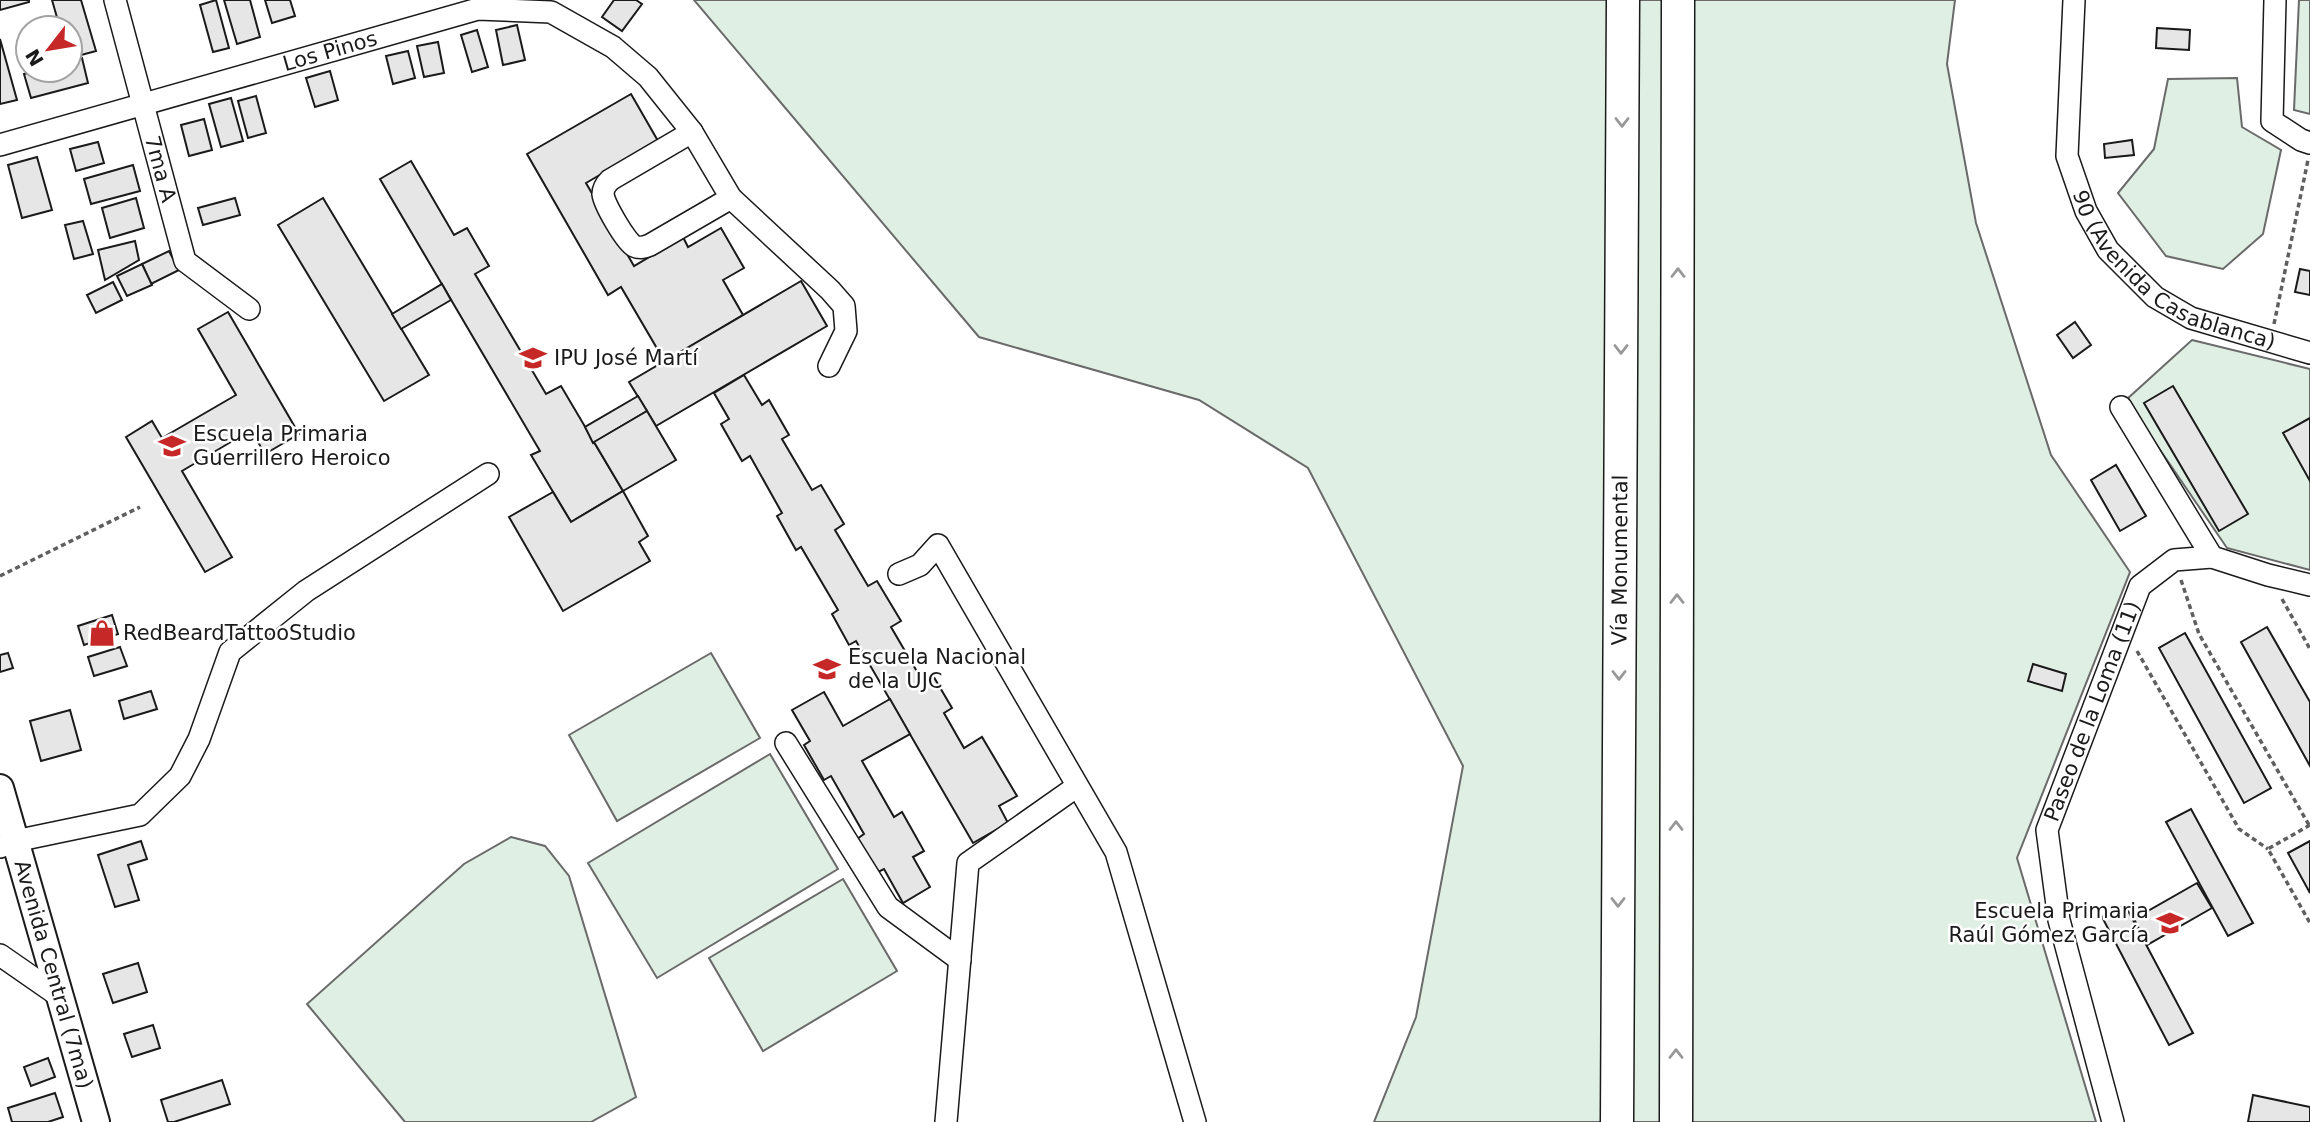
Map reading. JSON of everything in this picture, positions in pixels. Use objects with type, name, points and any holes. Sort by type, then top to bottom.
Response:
[{"type":"highway","points":[[1614,0],[1623,54]]},
{"type":"highway","name":"Vía Monumental","points":[[1617,1122],[1623,0]]},
{"type":"highway","points":[[1676,1122],[1678,0]]},
{"type":"highway","points":[[1678,138],[1699,0]]},
{"type":"main road","name":"Avenida Central (7ma)","points":[[0,788],[8,844],[62,998],[96,1122]]},
{"type":"street","name":"7ma A","points":[[115,0],[186,261],[249,309]]},
{"type":"street","name":"90 (Avenida Casablanca)","points":[[2074,0],[2067,156],[2087,211],[2108,250],[2155,297],[2191,318],[2310,353]]},
{"type":"street","points":[[2275,0],[2272,121],[2310,146]]},
{"type":"street","name":"Los Pinos","points":[[0,145],[478,9],[551,12],[613,47],[648,77],[692,132],[731,198],[845,306],[846,331],[830,366]]},
{"type":"street","points":[[692,132],[610,180],[603,193],[606,204],[628,241],[642,248],[650,246],[731,198]]},
{"type":"street","points":[[2121,407],[2212,557]]},
{"type":"street","points":[[8,844],[140,815],[180,776],[199,739],[230,652],[306,592],[488,474]]},
{"type":"street","points":[[899,574],[920,565],[938,545],[1116,852],[1195,1122]]},
{"type":"street","points":[[2174,560],[2212,557],[2310,585]]},
{"type":"street","name":"Paseo de la Loma (11)","points":[[2113,1122],[2059,920],[2047,830],[2140,586],[2174,560]]},
{"type":"street","points":[[786,743],[888,907],[960,960]]},
{"type":"street","points":[[946,1122],[968,863],[1076,787]]},
{"type":"street","points":[[0,955],[62,998]]},
{"type":"path","points":[[2270,343],[2310,146]]},
{"type":"path","points":[[0,576],[140,507]]},
{"type":"path","points":[[2174,560],[2199,634],[2310,825],[2267,849]]},
{"type":"path","points":[[2268,575],[2310,649]]},
{"type":"path","points":[[2123,628],[2239,829],[2267,849],[2310,923]]},
{"type":"green space","points":[[694,0],[1955,0],[1947,64],[1976,223],[2051,455],[2130,572],[2017,858],[2096,1122],[1374,1122],[1416,1017],[1463,766],[1308,468],[1199,400],[979,337]]},
{"type":"green space","points":[[2299,0],[2310,0],[2310,114],[2294,110]]},
{"type":"green space","points":[[2237,78],[2242,127],[2281,150],[2263,234],[2223,269],[2166,256],[2118,193],[2154,149],[2168,79]]},
{"type":"green space","points":[[2192,340],[2310,369],[2310,570],[2227,548],[2126,400]]},
{"type":"green space","points":[[711,653],[760,738],[617,821],[569,735]]},
{"type":"green space","points":[[770,754],[838,869],[657,978],[588,863]]},
{"type":"green space","points":[[511,837],[545,846],[569,876],[636,1097],[591,1122],[405,1122],[307,1004],[464,864]]},
{"type":"green space","points":[[843,879],[897,971],[763,1051],[709,958]]},
{"type":"building","points":[[0,0],[29,0],[29,2],[0,10]]},
{"type":"building","points":[[52,0],[81,0],[96,51],[84,54],[84,14],[56,14]]},
{"type":"building","points":[[216,0],[229,48],[213,52],[200,5]]},
{"type":"building","points":[[224,0],[250,0],[260,37],[237,44]]},
{"type":"building","points":[[265,0],[290,0],[295,16],[272,23]]},
{"type":"building","points":[[614,0],[636,0],[642,4],[622,31],[602,17]]},
{"type":"building","points":[[517,25],[525,60],[503,65],[496,30]]},
{"type":"building","points":[[2157,28],[2190,30],[2189,50],[2156,48]]},
{"type":"building","points":[[477,30],[488,67],[472,72],[461,35]]},
{"type":"building","points":[[0,39],[17,100],[0,104]]},
{"type":"building","points":[[438,42],[444,73],[424,77],[417,46]]},
{"type":"building","points":[[408,51],[415,78],[393,84],[386,56]]},
{"type":"building","points":[[84,66],[88,83],[31,98],[27,84],[84,84]]},
{"type":"building","points":[[330,71],[338,100],[315,107],[306,78]]},
{"type":"building","points":[[631,94],[658,141],[586,183],[634,266],[683,237],[688,247],[721,228],[744,268],[723,280],[743,315],[665,362],[621,287],[608,295],[527,154]]},
{"type":"building","points":[[256,96],[266,133],[248,138],[238,101]]},
{"type":"building","points":[[231,98],[243,141],[221,147],[209,104]]},
{"type":"building","points":[[204,119],[212,150],[189,156],[181,125]]},
{"type":"building","points":[[2132,140],[2134,155],[2105,158],[2104,144]]},
{"type":"building","points":[[98,142],[104,163],[76,171],[70,149]]},
{"type":"building","points":[[37,157],[52,210],[22,218],[8,165]]},
{"type":"building","points":[[411,161],[454,235],[467,228],[489,266],[475,274],[546,394],[561,386],[623,491],[571,522],[531,455],[540,451],[380,179]]},
{"type":"building","points":[[133,165],[140,191],[91,204],[84,179]]},
{"type":"building","points":[[136,198],[144,228],[110,238],[102,208]]},
{"type":"building","points":[[235,198],[240,215],[203,225],[198,208]]},
{"type":"building","points":[[323,198],[429,375],[384,401],[278,225]]},
{"type":"building","points":[[83,221],[93,254],[74,259],[65,225]]},
{"type":"building","points":[[135,241],[139,260],[105,280],[98,250]]},
{"type":"building","points":[[169,251],[179,270],[151,284],[142,264]]},
{"type":"building","points":[[142,264],[152,285],[127,296],[117,276]]},
{"type":"building","points":[[2300,269],[2310,271],[2310,295],[2295,292]]},
{"type":"building","points":[[801,281],[827,326],[656,426],[629,382]]},
{"type":"building","points":[[113,282],[122,300],[96,313],[87,295]]},
{"type":"building","points":[[442,284],[451,300],[401,329],[392,314]]},
{"type":"building","points":[[228,312],[299,434],[265,454],[251,430],[182,471],[232,557],[205,572],[126,437],[152,421],[162,438],[236,395],[198,329]]},
{"type":"building","points":[[2075,322],[2091,345],[2073,358],[2057,335]]},
{"type":"building","points":[[744,375],[762,405],[769,400],[789,435],[782,439],[812,490],[821,485],[844,524],[835,530],[868,586],[877,581],[901,621],[891,627],[922,680],[932,674],[952,708],[944,713],[964,748],[982,737],[1017,796],[999,806],[1008,823],[973,843],[856,641],[849,645],[832,614],[838,610],[801,547],[796,550],[777,516],[782,513],[750,456],[742,461],[721,424],[729,419],[714,393]]},
{"type":"building","points":[[2173,386],[2248,514],[2219,531],[2144,403]]},
{"type":"building","points":[[638,396],[647,411],[593,443],[585,427]]},
{"type":"building","points":[[647,411],[676,460],[623,491],[594,442]]},
{"type":"building","points":[[2310,418],[2310,481],[2283,433]]},
{"type":"building","points":[[2116,465],[2146,516],[2120,531],[2091,480]]},
{"type":"building","points":[[623,491],[648,536],[639,542],[650,561],[563,611],[509,517],[553,492],[571,522]]},
{"type":"building","points":[[112,615],[118,634],[84,645],[78,626]]},
{"type":"building","points":[[2267,627],[2310,702],[2310,766],[2241,642]]},
{"type":"building","points":[[2185,633],[2271,788],[2244,803],[2159,648]]},
{"type":"building","points":[[120,647],[127,666],[94,676],[88,657]]},
{"type":"building","points":[[8,653],[13,668],[0,672],[0,655]]},
{"type":"building","points":[[2033,664],[2066,674],[2062,691],[2028,681]]},
{"type":"building","points":[[151,691],[157,709],[124,719],[119,701]]},
{"type":"building","points":[[824,692],[843,726],[890,699],[910,734],[862,761],[894,817],[902,812],[924,851],[913,857],[930,887],[903,903],[884,869],[876,873],[857,839],[864,834],[831,776],[824,780],[804,745],[810,741],[792,710]]},
{"type":"building","points":[[70,710],[81,750],[41,761],[30,721]]},
{"type":"building","points":[[2191,809],[2253,923],[2228,936],[2166,822]]},
{"type":"building","points":[[141,841],[147,859],[128,865],[139,900],[115,907],[98,855]]},
{"type":"building","points":[[2310,841],[2310,893],[2288,853]]},
{"type":"building","points":[[2197,883],[2212,908],[2147,945],[2134,919]]},
{"type":"building","points":[[2125,905],[2193,1033],[2169,1045],[2102,917]]},
{"type":"building","points":[[138,963],[147,992],[113,1003],[103,974]]},
{"type":"building","points":[[153,1025],[160,1048],[132,1057],[124,1034]]},
{"type":"building","points":[[48,1058],[55,1077],[31,1086],[24,1067]]},
{"type":"building","points":[[222,1080],[230,1104],[168,1122],[161,1100]]},
{"type":"building","points":[[55,1093],[63,1117],[48,1122],[12,1122],[8,1108]]},
{"type":"building","points":[[2253,1095],[2310,1107],[2310,1122],[2248,1122]]},
{"type":"place","name":"IPU José Martí","points":[[533,358]]},
{"type":"place","name":"Escuela Primaria Guerrillero Heroico","points":[[172,446]]},
{"type":"place","name":"RedBeardTattooStudio","points":[[102,633]]},
{"type":"place","name":"Escuela Nacional de la UJC","points":[[827,669]]},
{"type":"place","name":"Escuela Primaria Raúl Gómez García","points":[[2170,923]]}]
